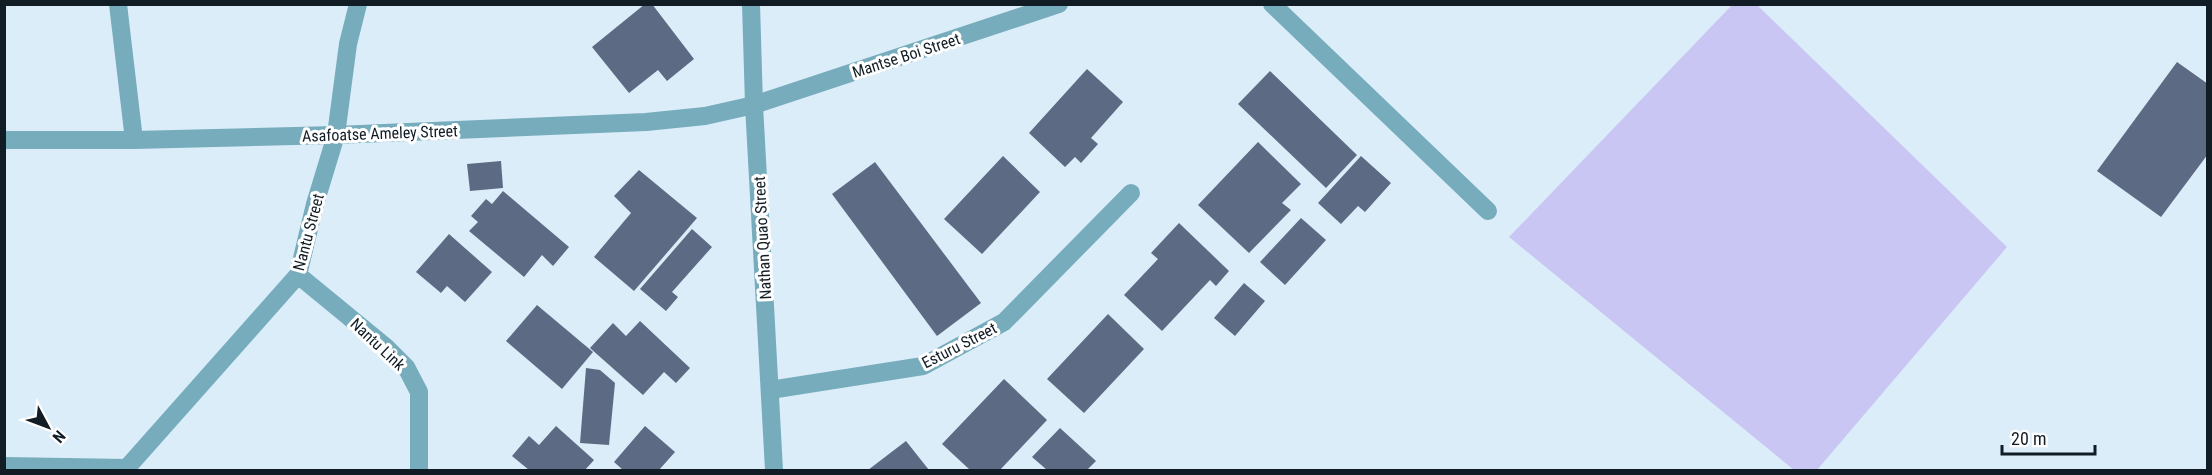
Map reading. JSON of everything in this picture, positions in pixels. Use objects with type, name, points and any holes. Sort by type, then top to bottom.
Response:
[{"type":"street","points":[[118,4],[134,140]]},
{"type":"street","name":"Nantu Street","points":[[126,469],[298,275],[315,204],[336,135],[348,44],[358,4]]},
{"type":"street","name":"Nathan Quao Street","points":[[751,4],[754,105],[774,471]]},
{"type":"street","name":"Mantse Boi Street","points":[[754,105],[1059,4]]},
{"type":"street","points":[[1272,4],[1488,211]]},
{"type":"street","name":"Asafoatse Ameley Street","points":[[4,140],[134,140],[336,135],[646,122],[705,116],[754,105]]},
{"type":"street","name":"Esturu Street","points":[[770,390],[923,366],[1004,322],[1131,194]]},
{"type":"street","name":"Nantu Link","points":[[298,275],[387,348],[406,367],[419,392],[419,471]]},
{"type":"street","points":[[4,466],[126,469]]},
{"type":"shaded area","points":[[1756,4],[2007,247],[1817,470],[1794,470],[1509,237],[1732,5]]},
{"type":"building","points":[[645,4],[652,4],[694,59],[667,81],[658,70],[629,93],[592,47]]},
{"type":"building","points":[[2177,62],[2208,84],[2208,154],[2161,217],[2097,171]]},
{"type":"building","points":[[1087,69],[1123,102],[1091,138],[1098,144],[1081,163],[1075,157],[1065,167],[1029,133]]},
{"type":"building","points":[[1270,71],[1357,155],[1326,188],[1238,104]]},
{"type":"building","points":[[1258,142],[1301,184],[1282,203],[1291,210],[1249,253],[1198,205]]},
{"type":"building","points":[[1003,156],[1040,192],[982,254],[944,219]]},
{"type":"building","points":[[1361,156],[1391,183],[1365,212],[1358,206],[1341,224],[1318,203]]},
{"type":"building","points":[[501,161],[503,188],[470,191],[467,164]]},
{"type":"building","points":[[875,162],[981,303],[937,336],[832,194]]},
{"type":"building","points":[[639,170],[697,218],[634,291],[594,257],[631,213],[614,196]]},
{"type":"building","points":[[503,191],[569,247],[553,266],[542,255],[524,277],[469,231],[478,222],[471,216],[486,199],[492,204]]},
{"type":"building","points":[[1301,218],[1326,240],[1285,285],[1260,262]]},
{"type":"building","points":[[1179,223],[1229,271],[1216,286],[1210,280],[1162,331],[1124,295],[1158,259],[1151,253]]},
{"type":"building","points":[[692,229],[712,247],[672,292],[678,297],[666,311],[640,289]]},
{"type":"building","points":[[449,234],[492,272],[465,302],[447,286],[441,293],[416,272]]},
{"type":"building","points":[[1244,283],[1265,301],[1235,336],[1214,318]]},
{"type":"building","points":[[537,305],[593,352],[562,389],[506,341]]},
{"type":"building","points":[[1108,314],[1144,349],[1084,413],[1047,379]]},
{"type":"building","points":[[640,321],[690,368],[676,383],[664,372],[643,395],[590,348],[613,323],[626,336]]},
{"type":"building","points":[[586,368],[600,370],[615,383],[609,445],[580,443]]},
{"type":"building","points":[[1004,379],[1047,420],[1000,470],[970,470],[942,444]]},
{"type":"building","points":[[556,426],[594,460],[585,470],[529,470],[512,456],[529,436],[539,445]]},
{"type":"building","points":[[645,426],[675,452],[659,470],[623,470],[614,462]]},
{"type":"building","points":[[1060,428],[1096,461],[1087,470],[1047,470],[1032,457]]},
{"type":"building","points":[[906,441],[929,470],[868,470]]}]
